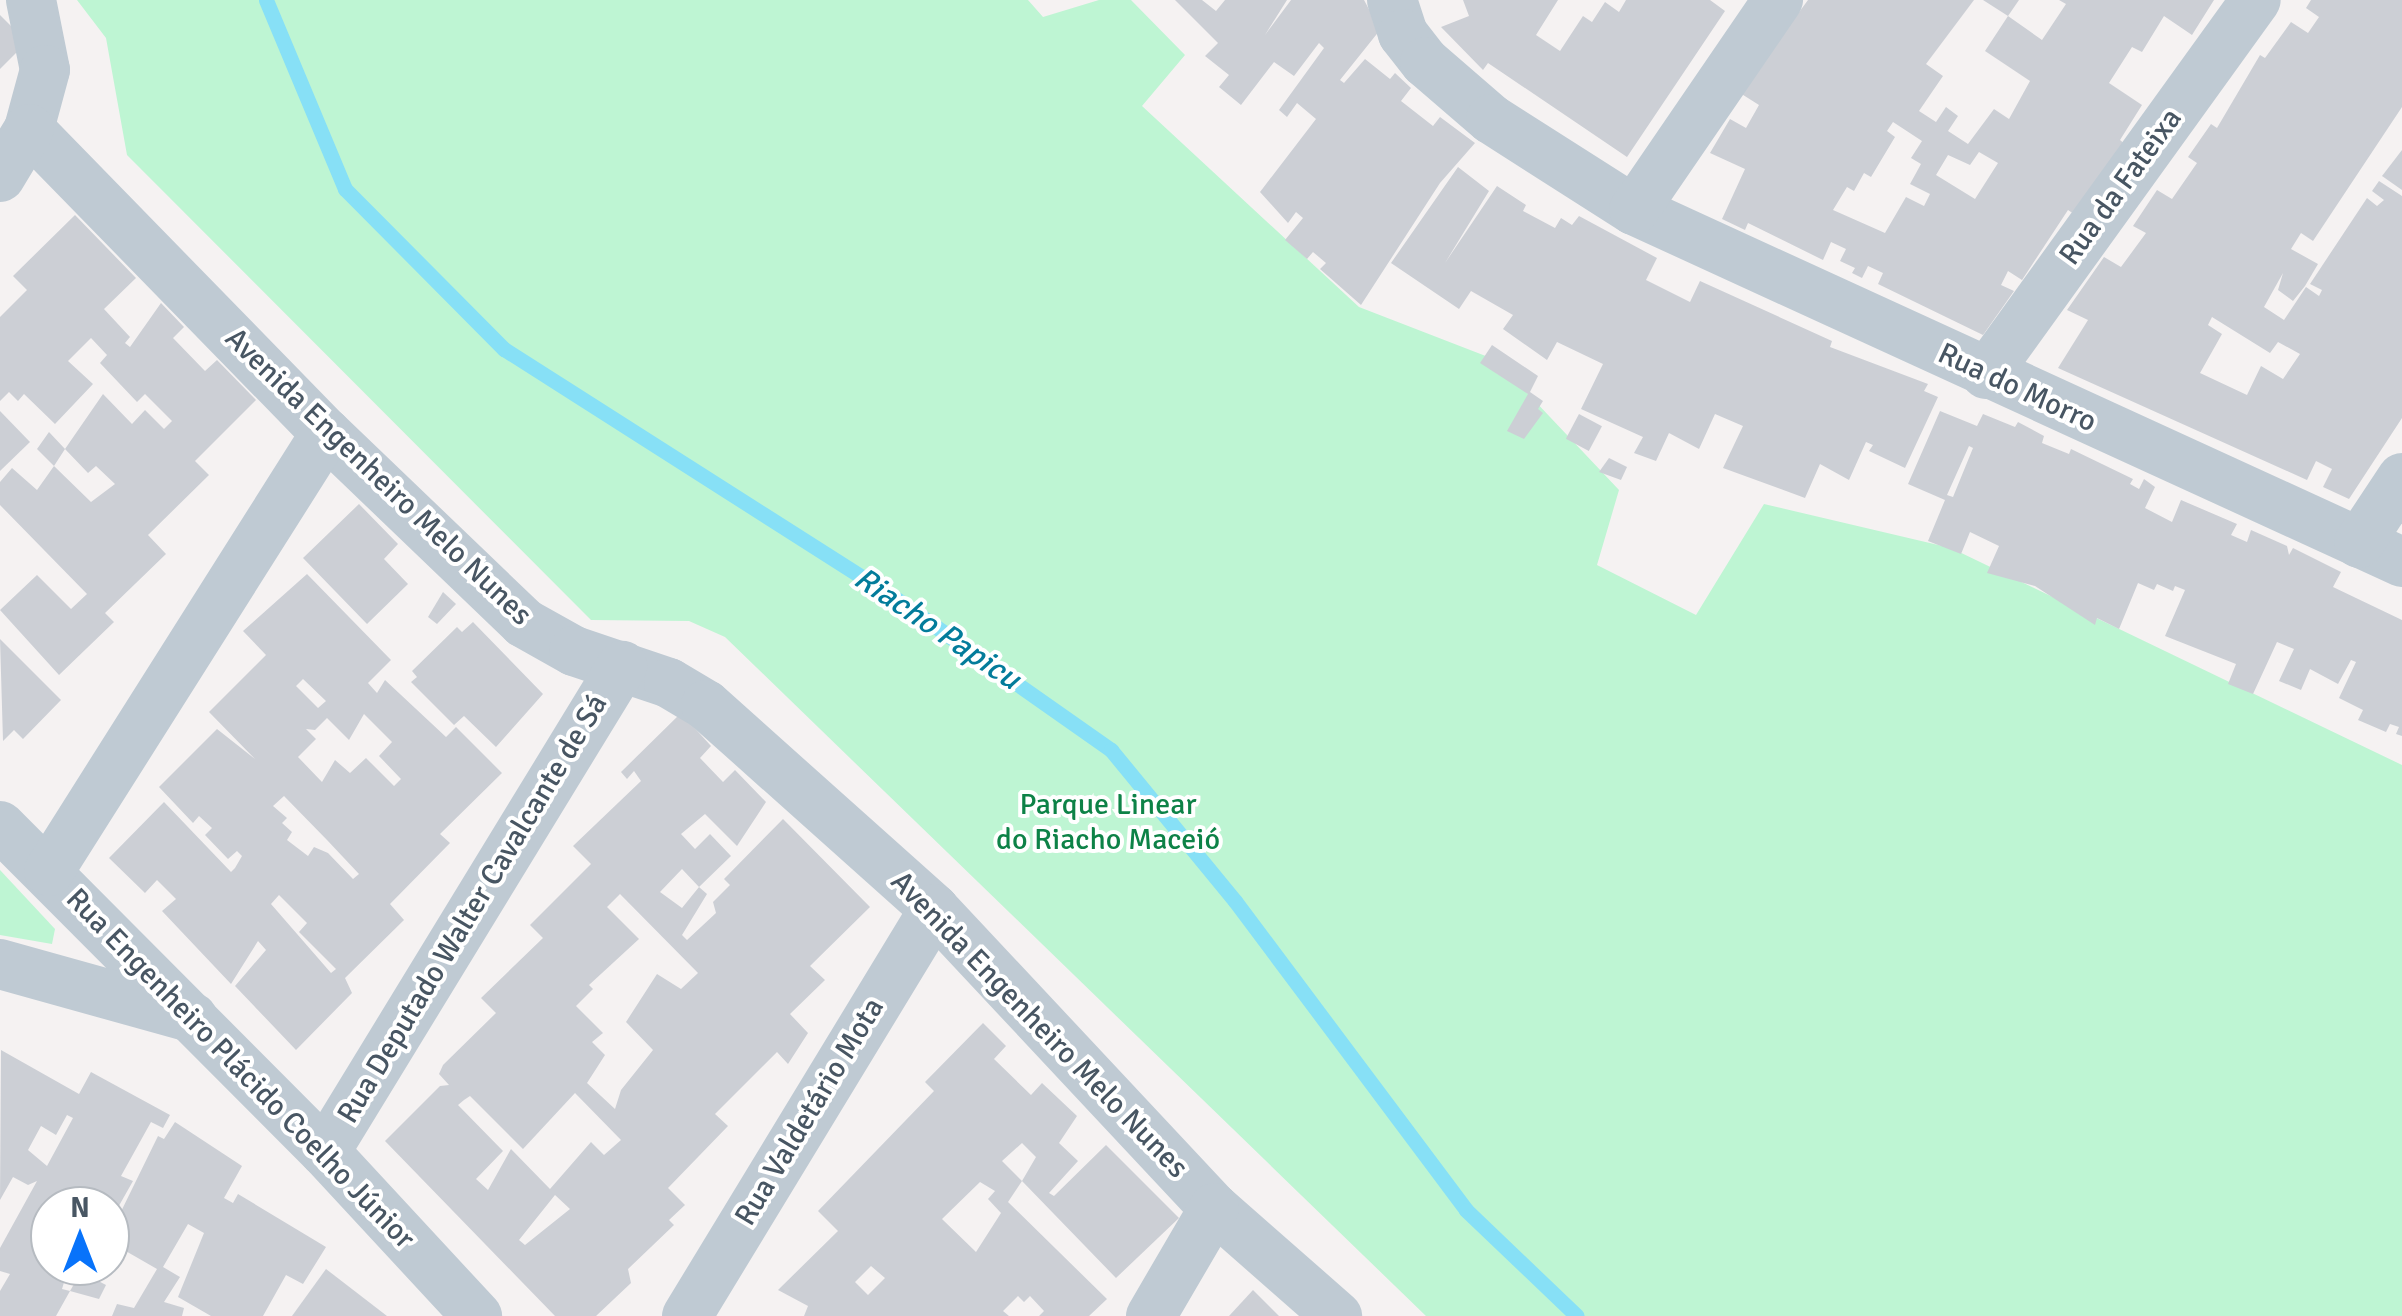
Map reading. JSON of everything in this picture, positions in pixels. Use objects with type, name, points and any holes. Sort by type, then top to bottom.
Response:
[{"type":"street","points":[[0,177],[29,129],[45,70],[31,0]]},
{"type":"street","name":"Rua do Morro","points":[[1392,0],[1403,34],[1425,62],[1478,108],[1634,210],[2380,552]]},
{"type":"street","points":[[1634,210],[1778,0]]},
{"type":"street","name":"Rua da Fateixa","points":[[1986,374],[2256,0]]},
{"type":"street","name":"Avenida Engenheiro Melo Nunes","points":[[29,129],[326,433],[524,623],[574,651],[622,666],[706,705],[934,909],[1214,1208],[1337,1316]]},
{"type":"street","points":[[48,871],[326,433]]},
{"type":"street","points":[[2380,552],[2402,478]]},
{"type":"street","name":"Rua Deputado Walter Cavalcante de Sá","points":[[325,1152],[622,666]]},
{"type":"street","name":"Rua Engenheiro Plácido Coelho Júnior","points":[[0,826],[325,1152],[477,1316]]},
{"type":"street","name":"Rua Valdetário Mota","points":[[686,1316],[934,909]]},
{"type":"street","points":[[0,964],[194,1019]]},
{"type":"street","points":[[1151,1316],[1214,1208]]},
{"type":"green space","name":"Parque Linear do Riacho Maceió","points":[[77,0],[1028,0],[1043,17],[1099,0],[1131,0],[1185,55],[1142,106],[1359,307],[1496,360],[1619,490],[1597,565],[1696,615],[1764,504],[1951,548],[2402,765],[2402,1316],[1426,1316],[725,637],[689,621],[591,620],[127,155],[106,38]]},
{"type":"green space","points":[[0,870],[55,929],[52,944],[0,935]]},
{"type":"building","points":[[1175,0],[1202,0],[1216,11],[1225,0],[1287,0],[1265,35],[1291,0],[1364,0],[1380,30],[1340,80],[1344,83],[1365,59],[1390,79],[1395,73],[1411,88],[1401,101],[1433,126],[1440,117],[1475,143],[1440,183],[1361,305],[1320,269],[1326,263],[1313,252],[1307,259],[1285,240],[1303,218],[1296,212],[1288,223],[1260,192],[1316,119],[1297,103],[1287,117],[1279,110],[1324,48],[1319,43],[1294,76],[1274,62],[1241,105],[1219,87],[1229,75],[1205,56],[1218,43]]},
{"type":"building","points":[[1463,0],[1558,0],[1536,35],[1560,51],[1583,16],[1592,22],[1605,2],[1619,12],[1626,0],[1710,0],[1725,11],[1627,157],[1488,63],[1483,70],[1441,27],[1469,16]]},
{"type":"building","points":[[1808,0],[1974,0],[1926,64],[1943,76],[1919,111],[1936,122],[1946,107],[1958,116],[1948,131],[1968,144],[1994,109],[2009,119],[2030,81],[1985,51],[2008,16],[2042,40],[2066,4],[2059,0],[2214,0],[2192,35],[2164,16],[2142,52],[2132,47],[2109,83],[2142,105],[2120,140],[2126,145],[2077,216],[2068,210],[2022,280],[2008,271],[2001,285],[2014,291],[1983,335],[1878,284],[1883,273],[1868,266],[1862,278],[1852,273],[1855,268],[1840,261],[1846,249],[1831,242],[1823,260],[1748,223],[1745,230],[1722,219],[1745,169],[1710,153],[1730,119],[1746,128],[1759,105],[1740,93]],"holes":[[[1893,122],[1922,141],[1911,158],[1921,164],[1910,184],[1930,194],[1924,206],[1906,197],[1885,233],[1833,210],[1847,187],[1854,191],[1864,173],[1871,177],[1895,137],[1887,131]],[[1979,152],[1998,163],[1975,199],[1936,175],[1948,155],[1970,165]]]},
{"type":"building","points":[[1983,0],[2019,0],[2008,16]]},
{"type":"building","points":[[2311,0],[2402,0],[2402,107],[2313,241],[2301,233],[2291,249],[2318,264],[2305,286],[2293,301],[2278,290],[2283,273],[2264,307],[2284,320],[2306,287],[2319,296],[2322,290],[2310,284],[2367,198],[2377,206],[2384,200],[2372,191],[2379,181],[2402,196],[2402,418],[2349,499],[2323,487],[2332,469],[2316,461],[2307,480],[2058,368],[2088,320],[2067,310],[2104,257],[2121,267],[2146,233],[2133,226],[2157,190],[2172,199],[2197,163],[2188,157],[2211,124],[2217,128],[2260,55],[2265,58],[2291,22],[2308,33],[2319,17],[2306,8]],"holes":[[[2212,317],[2270,353],[2278,342],[2300,354],[2283,379],[2261,366],[2247,395],[2200,373],[2222,334],[2208,325]]]},
{"type":"building","points":[[0,15],[27,42],[0,69]]},
{"type":"building","points":[[2402,150],[2402,190],[2382,176]]},
{"type":"building","points":[[1458,167],[1489,191],[1445,263],[1497,186],[1526,205],[1523,211],[1555,228],[1561,218],[1572,225],[1579,216],[1657,258],[1646,280],[1690,302],[1700,281],[1832,341],[1830,347],[1928,384],[1924,391],[1938,397],[1905,468],[1869,451],[1873,445],[1866,442],[1849,480],[1820,464],[1805,498],[1723,468],[1743,426],[1715,414],[1699,449],[1669,433],[1656,461],[1634,453],[1643,437],[1581,409],[1603,364],[1557,342],[1547,360],[1503,329],[1513,315],[1471,291],[1459,309],[1391,263]]},
{"type":"building","points":[[75,215],[136,278],[104,309],[130,337],[125,343],[130,347],[161,303],[184,327],[173,338],[205,371],[217,360],[256,400],[195,461],[209,475],[148,535],[166,554],[105,613],[114,622],[59,675],[0,610],[37,575],[71,609],[87,594],[0,505],[0,482],[12,468],[37,490],[54,466],[91,502],[115,484],[96,466],[88,473],[65,449],[103,394],[132,424],[145,410],[164,429],[172,421],[145,394],[137,402],[100,363],[107,355],[91,338],[68,361],[93,384],[55,424],[24,394],[18,401],[9,392],[0,401],[0,317],[27,290],[13,276]]},
{"type":"building","points":[[1492,345],[1538,376],[1530,392],[1543,401],[1538,409],[1543,413],[1524,439],[1507,431],[1528,394],[1480,363]]},
{"type":"building","points":[[0,411],[30,442],[0,471]]},
{"type":"building","points":[[1940,411],[1977,426],[1983,414],[2015,427],[2018,422],[2044,436],[2042,443],[2069,454],[2071,449],[2133,479],[2130,484],[2139,489],[2144,479],[2155,487],[2145,508],[2172,522],[2181,500],[2237,524],[2231,535],[2247,542],[2251,530],[2287,546],[2289,555],[2293,548],[2341,572],[2333,587],[2402,620],[2402,736],[2396,734],[2399,727],[2390,724],[2386,732],[2358,720],[2363,710],[2339,698],[2356,662],[2351,660],[2338,684],[2310,669],[2301,690],[2279,681],[2294,649],[2277,642],[2253,694],[2228,684],[2236,664],[2165,636],[2185,590],[2175,586],[2173,591],[2157,584],[2154,590],[2138,583],[2119,629],[2097,618],[2095,625],[2035,586],[1987,573],[1999,546],[1970,532],[1961,554],[1928,541],[1945,500],[1908,484]],"holes":[[[1969,446],[1973,448],[1953,497],[1947,495]]]},
{"type":"building","points":[[1579,414],[1602,426],[1589,451],[1566,439]]},
{"type":"building","points":[[49,432],[65,449],[54,466],[37,449]]},
{"type":"building","points":[[1609,458],[1627,467],[1621,480],[1599,472]]},
{"type":"building","points":[[359,504],[398,544],[384,559],[408,584],[367,624],[303,558]]},
{"type":"building","points":[[307,574],[391,660],[368,683],[377,693],[385,680],[446,737],[456,727],[502,773],[440,834],[450,843],[390,904],[404,920],[345,978],[352,993],[296,1050],[235,986],[266,950],[258,941],[231,984],[162,911],[176,899],[157,880],[145,893],[109,858],[164,802],[231,872],[235,868],[242,856],[237,851],[228,859],[205,835],[212,828],[199,816],[193,823],[159,787],[217,729],[255,759],[209,712],[266,655],[243,631]],"holes":[[[303,679],[326,701],[318,708],[296,686]],[[364,714],[392,742],[379,756],[401,779],[394,786],[366,758],[350,773],[335,760],[322,782],[298,757],[316,739],[306,729],[315,730],[327,718],[349,740]],[[284,796],[359,874],[353,879],[328,853],[314,847],[308,856],[287,840],[292,832],[282,823],[287,818],[273,806]],[[279,895],[307,923],[299,932],[336,969],[331,973],[271,904]]]},
{"type":"building","points":[[443,592],[456,604],[437,624],[428,617]]},
{"type":"building","points":[[473,622],[543,694],[496,747],[464,716],[454,725],[411,682],[417,677],[412,671],[457,627],[462,632]]},
{"type":"building","points":[[0,639],[61,700],[23,739],[14,730],[3,741]]},
{"type":"building","points":[[681,713],[711,746],[700,758],[723,782],[735,770],[766,802],[737,846],[705,814],[681,834],[695,849],[710,834],[731,856],[699,887],[707,894],[682,935],[687,940],[716,913],[713,902],[730,885],[724,879],[783,819],[870,907],[810,966],[825,980],[790,1014],[808,1033],[788,1064],[777,1052],[715,1114],[728,1126],[668,1188],[685,1205],[669,1220],[674,1225],[628,1269],[631,1283],[596,1316],[555,1316],[385,1141],[440,1086],[449,1085],[439,1074],[443,1065],[496,1013],[481,998],[543,938],[530,925],[591,864],[573,846],[641,781],[634,771],[627,779],[621,772]],"holes":[[[682,869],[699,887],[682,908],[660,892]],[[620,894],[698,973],[681,989],[657,974],[626,1022],[653,1050],[621,1090],[615,1109],[587,1083],[605,1055],[592,1042],[603,1033],[576,1006],[593,989],[589,985],[639,939],[607,907]],[[575,1093],[621,1140],[604,1155],[591,1142],[550,1189],[511,1149],[488,1190],[476,1179],[503,1151],[458,1105],[470,1096],[523,1149]],[[555,1195],[570,1209],[525,1245],[519,1240]]]},
{"type":"building","points":[[983,1023],[1006,1046],[994,1059],[1031,1095],[1042,1083],[1077,1116],[1059,1143],[1078,1161],[1049,1193],[1054,1196],[1106,1145],[1179,1218],[1116,1278],[1022,1181],[1008,1202],[1107,1299],[1089,1316],[1039,1316],[1044,1311],[1030,1296],[1024,1302],[1018,1296],[1003,1311],[1009,1316],[804,1316],[808,1306],[778,1290],[838,1231],[818,1211],[934,1091],[925,1082]],"holes":[[[1022,1143],[1036,1157],[1022,1181],[1002,1161]],[[980,1182],[995,1191],[988,1199],[1001,1213],[976,1252],[942,1219]],[[871,1266],[885,1278],[868,1295],[855,1282]]]},
{"type":"building","points":[[1,1050],[79,1094],[91,1072],[170,1115],[163,1128],[151,1122],[121,1176],[133,1181],[130,1186],[34,1186],[37,1181],[28,1185],[13,1177],[0,1200]],"holes":[[[67,1115],[73,1118],[47,1166],[28,1150],[41,1126],[56,1135]]]},
{"type":"building","points":[[175,1122],[242,1166],[224,1198],[233,1203],[238,1194],[326,1247],[303,1284],[286,1275],[263,1316],[211,1316],[178,1297],[204,1233],[188,1224],[163,1267],[180,1277],[164,1302],[184,1308],[182,1316],[112,1316],[117,1304],[134,1308],[157,1269],[130,1253],[130,1193],[158,1136],[164,1139]]},
{"type":"building","points":[[30,1194],[30,1286],[63,1286],[70,1291],[56,1316],[0,1316],[0,1291],[10,1274],[0,1271],[0,1248]]},
{"type":"building","points":[[326,1269],[387,1316],[292,1316]]},
{"type":"building","points":[[73,1286],[106,1286],[99,1299],[70,1291]]},
{"type":"building","points":[[1253,1290],[1279,1316],[1229,1316]]},
{"type":"waterway","name":"Riacho Papicu","points":[[266,0],[345,189],[504,349],[892,596],[1111,750],[1235,901],[1466,1210],[1577,1316]]}]
